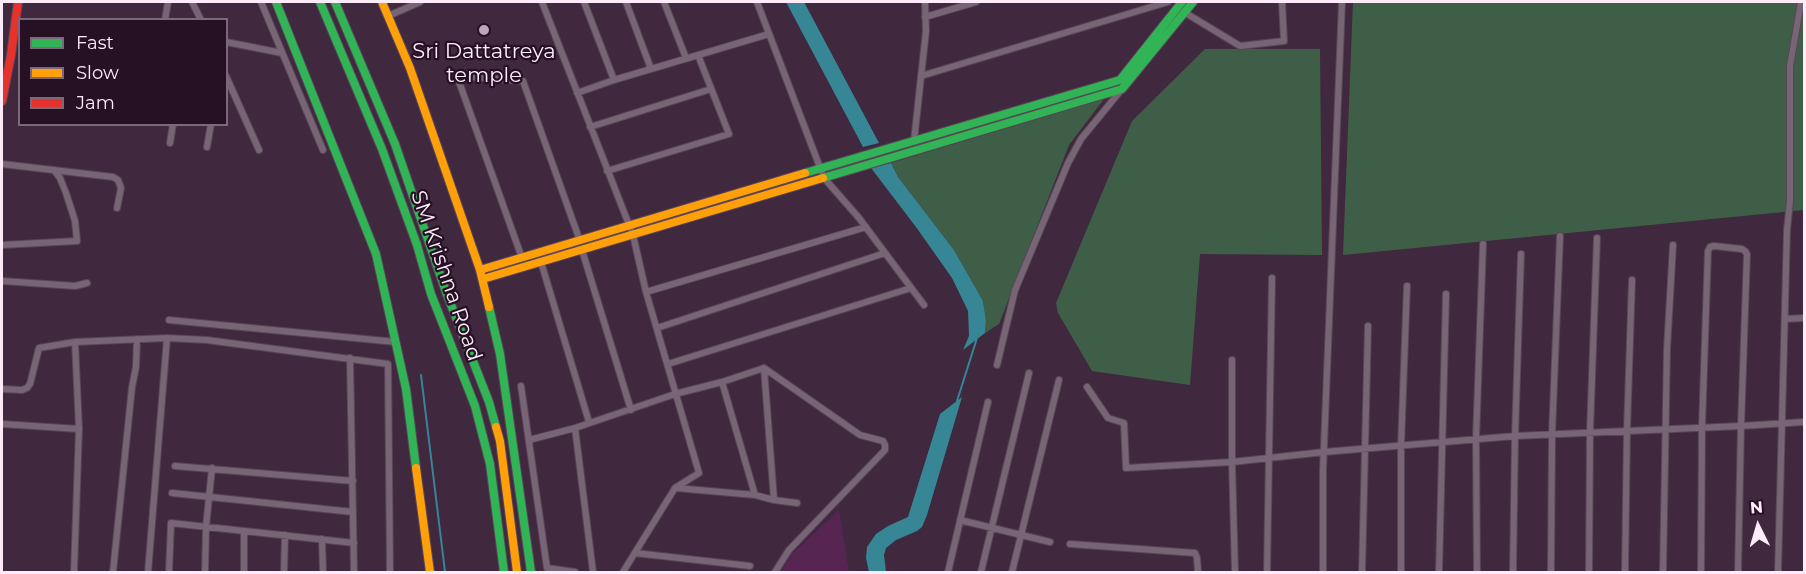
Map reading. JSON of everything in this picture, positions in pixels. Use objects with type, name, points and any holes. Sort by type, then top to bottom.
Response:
[{"type":"main road","points":[[2,101],[18,2]]},
{"type":"main road","points":[[276,2],[376,254],[406,389],[430,573]]},
{"type":"main road","name":"SM Krishna Road","points":[[320,2],[369,117],[417,245],[431,294],[475,406],[490,464],[504,573]]},
{"type":"main road","name":"SM Krishna Road","points":[[335,2],[395,144],[446,292],[489,402],[500,441],[517,573]]},
{"type":"main road","name":"SM Krishna Road","points":[[382,2],[410,68],[482,275],[500,354],[531,573]]},
{"type":"main road","points":[[822,173],[914,141],[1121,84],[1182,2]]},
{"type":"main road","points":[[482,275],[522,258],[581,245],[1121,84],[1192,2]]},
{"type":"main road","points":[[482,275],[542,262],[581,245]]},
{"type":"street","points":[[165,18],[168,2]]},
{"type":"street","points":[[192,2],[200,18]]},
{"type":"street","points":[[261,2],[323,150]]},
{"type":"street","points":[[388,16],[420,2]]},
{"type":"street","points":[[542,2],[631,230],[646,292],[699,473],[675,488],[623,573]]},
{"type":"street","points":[[584,2],[614,80]]},
{"type":"street","points":[[626,2],[651,69]]},
{"type":"street","points":[[664,2],[686,58]]},
{"type":"street","points":[[757,2],[822,173],[924,305]]},
{"type":"street","points":[[914,141],[926,31],[925,2]]},
{"type":"street","points":[[925,17],[976,2]]},
{"type":"street","points":[[921,76],[1168,2]]},
{"type":"street","points":[[1184,12],[1240,46],[1284,41],[1282,2]]},
{"type":"street","points":[[1323,573],[1324,452],[1342,2]]},
{"type":"street","points":[[1778,573],[1791,190],[1790,66],[1801,2]]},
{"type":"street","points":[[577,93],[769,34]]},
{"type":"street","points":[[228,42],[282,53]]},
{"type":"street","points":[[607,171],[729,134],[698,55]]},
{"type":"street","points":[[522,258],[458,76],[523,81],[581,245],[631,410]]},
{"type":"street","points":[[228,80],[259,150]]},
{"type":"street","points":[[997,365],[1015,290],[1068,163],[1081,139],[1121,84]]},
{"type":"street","points":[[590,127],[711,89]]},
{"type":"street","points":[[170,142],[173,126]]},
{"type":"street","points":[[207,147],[211,126]]},
{"type":"street","points":[[2,164],[113,177],[118,180],[121,188],[117,208]]},
{"type":"street","points":[[2,245],[76,241],[75,220],[60,178],[54,170]]},
{"type":"street","points":[[646,292],[866,227]]},
{"type":"street","points":[[1551,573],[1552,434],[1560,237]]},
{"type":"street","points":[[1589,573],[1590,432],[1597,238]]},
{"type":"street","points":[[1477,573],[1476,439],[1483,244]]},
{"type":"street","points":[[1663,573],[1667,349],[1673,245]]},
{"type":"street","points":[[1701,573],[1702,427],[1708,251],[1714,246],[1742,249],[1747,254],[1738,573]]},
{"type":"street","points":[[657,328],[885,253]]},
{"type":"street","points":[[1513,573],[1521,254]]},
{"type":"street","points":[[542,262],[589,422]]},
{"type":"street","points":[[1267,573],[1272,278]]},
{"type":"street","points":[[1625,573],[1632,280]]},
{"type":"street","points":[[2,281],[75,286],[87,283]]},
{"type":"street","points":[[1401,573],[1401,446],[1407,286]]},
{"type":"street","points":[[668,364],[911,288]]},
{"type":"street","points":[[1439,573],[1446,294]]},
{"type":"street","points":[[1785,319],[1804,318]]},
{"type":"street","points":[[169,320],[396,342]]},
{"type":"street","points":[[1362,573],[1368,326]]},
{"type":"street","points":[[148,573],[167,338]]},
{"type":"street","points":[[2,389],[27,388],[39,348],[75,342],[167,338],[207,340],[388,364],[390,573]]},
{"type":"street","points":[[113,573],[136,367],[137,339]]},
{"type":"street","points":[[74,573],[79,429],[75,342]]},
{"type":"street","points":[[350,358],[354,573]]},
{"type":"street","points":[[1232,360],[1235,573]]},
{"type":"street","points":[[530,440],[764,368]]},
{"type":"street","points":[[764,368],[774,500]]},
{"type":"street","points":[[764,368],[860,435],[883,441],[885,445],[885,450],[789,550],[775,573]]},
{"type":"street","points":[[981,573],[1029,372]]},
{"type":"street","points":[[1012,573],[1059,380]]},
{"type":"street","points":[[722,382],[754,495]]},
{"type":"street","points":[[521,386],[547,568],[574,573]]},
{"type":"street","points":[[1087,387],[1108,418],[1124,423],[1126,468],[1232,462],[1364,448],[1515,436],[1804,422]]},
{"type":"street","points":[[948,573],[988,402]]},
{"type":"street","points":[[2,424],[79,429]]},
{"type":"street","points":[[575,428],[593,573]]},
{"type":"street","points":[[176,466],[353,481]]},
{"type":"street","points":[[205,573],[206,527],[212,468]]},
{"type":"street","points":[[675,488],[754,495],[797,503]]},
{"type":"street","points":[[172,493],[353,512]]},
{"type":"street","points":[[960,520],[1050,542]]},
{"type":"street","points":[[169,573],[171,523],[354,543]]},
{"type":"street","points":[[244,531],[244,573]]},
{"type":"street","points":[[284,573],[285,535]]},
{"type":"street","points":[[322,540],[323,573]]},
{"type":"street","points":[[1070,544],[1195,553],[1198,573]]},
{"type":"street","points":[[635,553],[750,566]]},
{"type":"shaded area","points":[[839,510],[849,572],[781,572],[792,554]]},
{"type":"green space","points":[[1353,2],[1804,2],[1804,210],[1343,255]]},
{"type":"green space","points":[[1205,49],[1320,49],[1322,255],[1200,254],[1190,385],[1092,371],[1058,313],[1056,303],[1132,121]]},
{"type":"green space","points":[[1104,99],[1069,145],[999,324],[985,333],[986,320],[983,301],[954,250],[898,177],[891,163]]},
{"type":"water","points":[[786,2],[804,2],[879,143],[863,147]]},
{"type":"water","points":[[891,163],[898,177],[954,250],[983,301],[986,320],[985,333],[963,350],[969,336],[968,311],[952,278],[871,168]]},
{"type":"water","points":[[962,397],[922,527],[896,540],[886,548],[884,555],[886,572],[869,572],[866,558],[867,547],[876,534],[908,517],[940,414]]},
{"type":"waterway","points":[[957,401],[977,338]]},
{"type":"waterway","points":[[421,375],[445,572]]},
{"type":"traffic: fast","points":[[276,2],[376,254],[406,389],[416,468]]},
{"type":"traffic: fast","points":[[320,2],[382,149],[417,245],[431,294],[475,406],[490,464],[504,572]]},
{"type":"traffic: fast","points":[[335,2],[395,144],[446,292],[489,402],[496,427]]},
{"type":"traffic: fast","points":[[805,173],[1120,80],[1182,2]]},
{"type":"traffic: fast","points":[[823,178],[1122,89],[1193,2]]},
{"type":"traffic: fast","points":[[489,307],[500,354],[531,572]]},
{"type":"traffic: slow","points":[[382,2],[410,68],[480,270],[489,307]]},
{"type":"traffic: slow","points":[[480,270],[805,173]]},
{"type":"traffic: slow","points":[[483,279],[823,178]]},
{"type":"traffic: slow","points":[[496,427],[500,441],[517,572]]},
{"type":"traffic: slow","points":[[416,468],[430,572]]},
{"type":"traffic: jam","points":[[2,101],[18,2]]},
{"type":"place","name":"Sri Dattatreya temple","points":[[484,30]]}]
